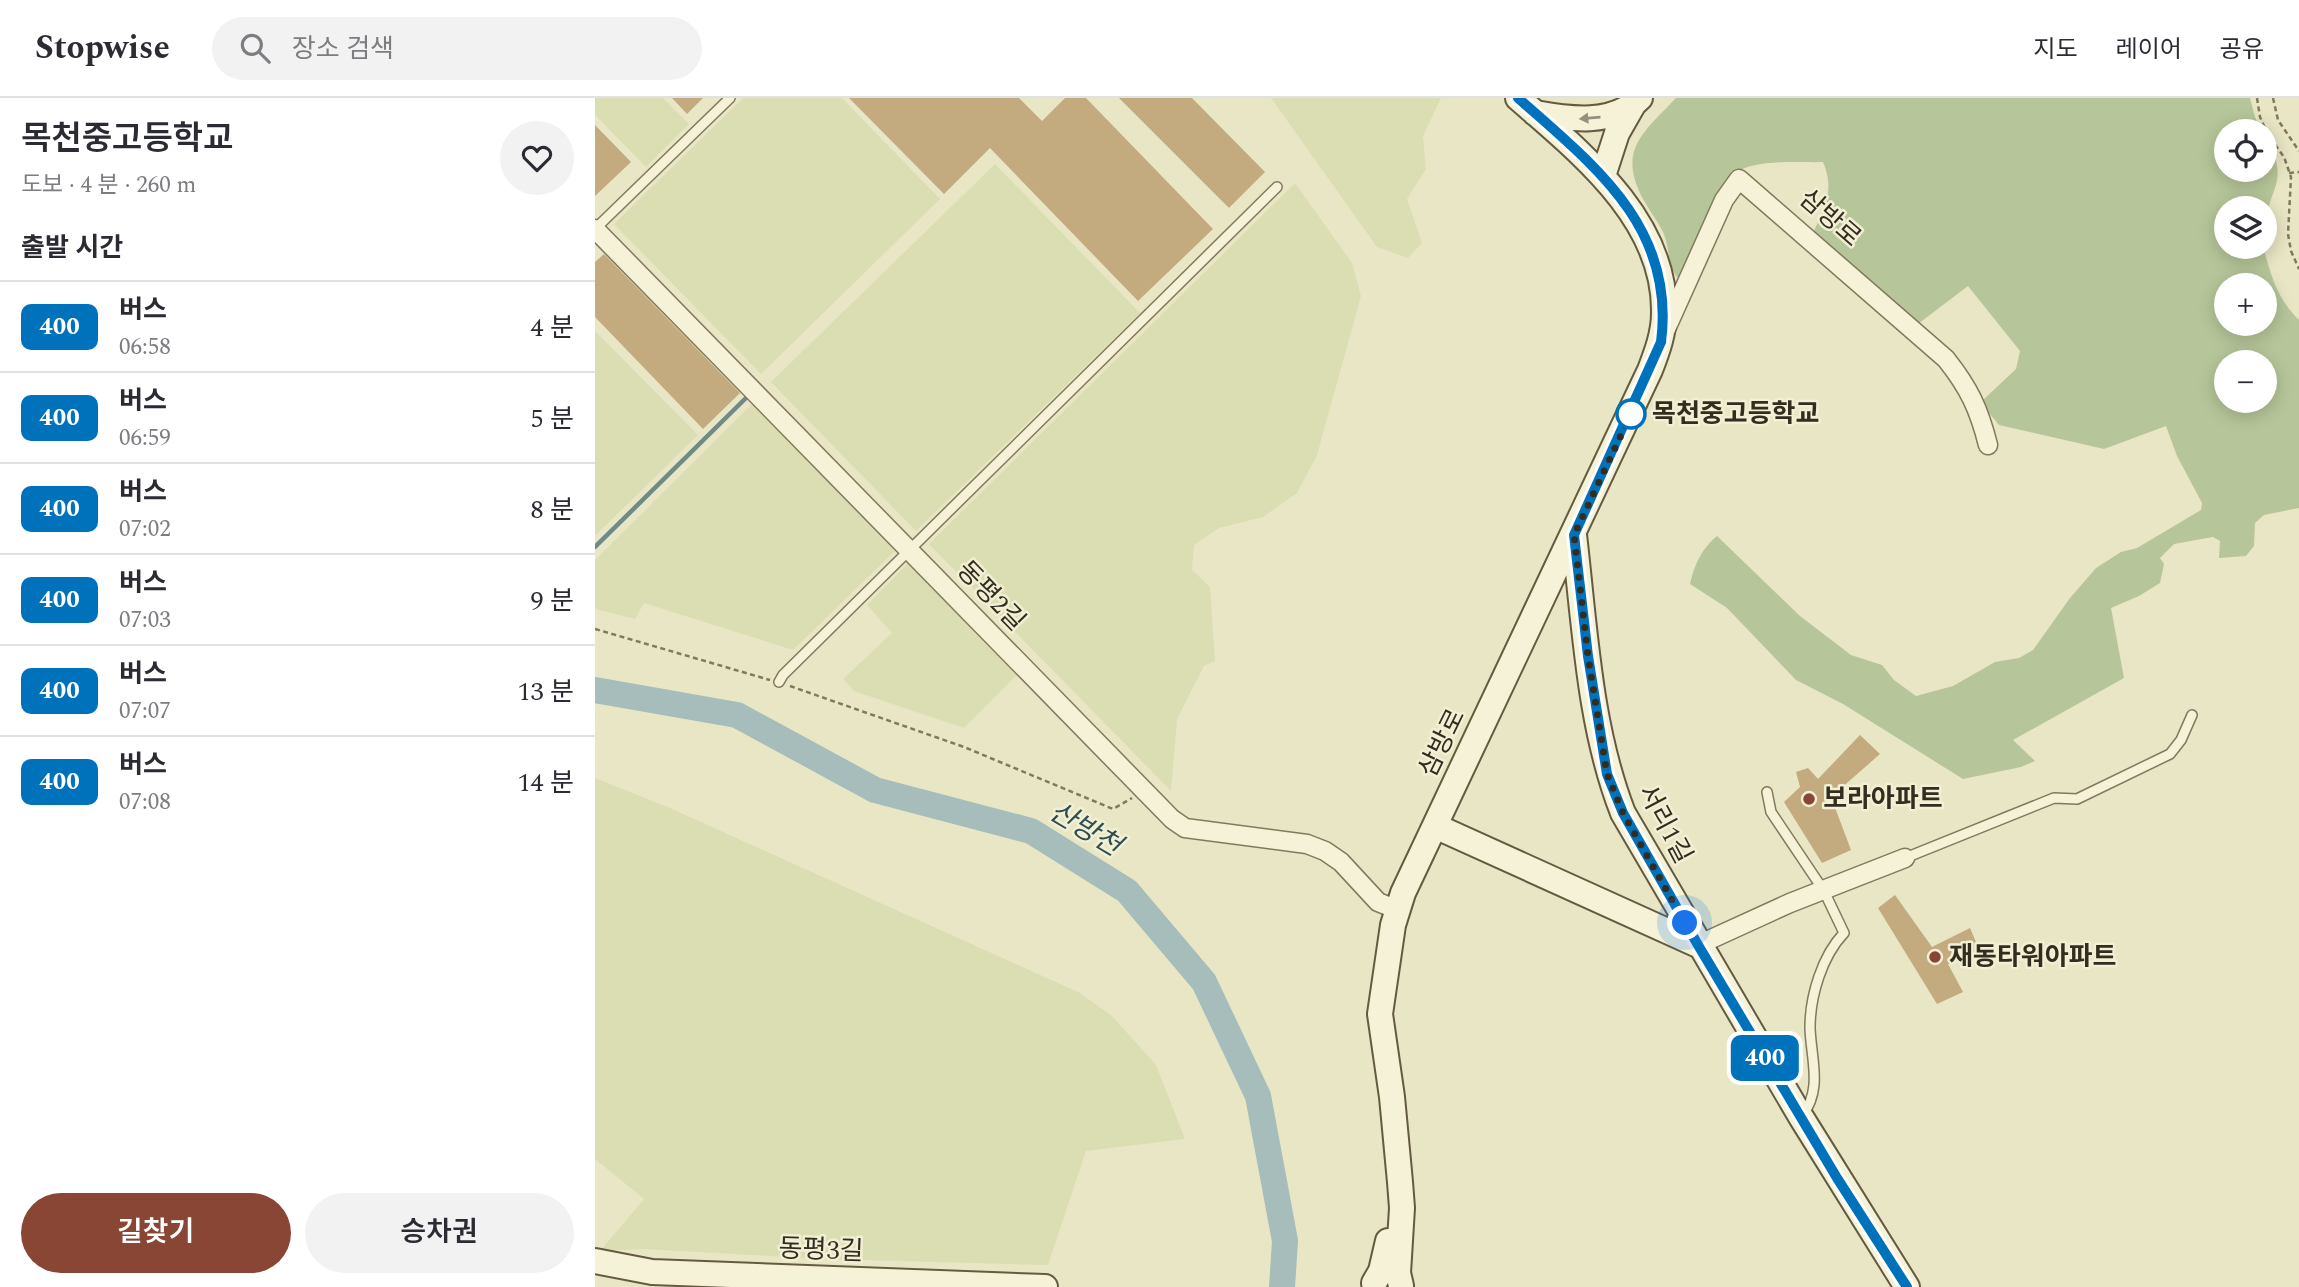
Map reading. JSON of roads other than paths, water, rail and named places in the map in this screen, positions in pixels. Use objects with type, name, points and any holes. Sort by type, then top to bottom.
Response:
[{"type":"street","points":[[1527,106],[1573,120],[1601,118],[1636,102]]},
{"type":"street","points":[[1603,176],[1617,133],[1636,102]]},
{"type":"street","name":"삼방로","points":[[1527,106],[1603,176],[1650,244],[1663,287],[1661,342]]},
{"type":"street","name":"삼방로","points":[[1401,1287],[1398,1273],[1402,1208],[1392,1097],[1380,1014],[1403,893],[1574,535],[1724,200],[1739,179],[1946,359],[1968,388],[1989,445]]},
{"type":"street","name":"동평2길","points":[[595,229],[1172,819],[1185,828],[1307,844],[1325,851],[1341,862],[1378,902],[1398,910]]},
{"type":"street","name":"서리1길","points":[[1574,535],[1588,656],[1607,774],[1623,813],[1801,1117],[1907,1287]]},
{"type":"street","points":[[1435,826],[1698,945],[1905,858]]},
{"type":"street","name":"삼방로","points":[[1371,1285],[1381,1271],[1387,1244],[1390,1208],[1399,1194]]},
{"type":"street","name":"동평3길","points":[[595,1261],[652,1272],[1045,1287]]},
{"type":"street","points":[[1371,1285],[1391,1281],[1401,1287]]},
{"type":"lane","points":[[595,229],[730,98]]},
{"type":"lane","points":[[779,682],[783,675],[1277,187]]},
{"type":"lane","points":[[1905,858],[2054,797],[2077,799],[2170,754],[2181,740],[2192,715]]},
{"type":"lane","points":[[1767,792],[1771,811],[1824,891],[1844,933],[1834,943],[1816,986],[1810,1025],[1815,1083],[1811,1104],[1801,1117]]},
{"type":"waterway","points":[[595,547],[749,395]]},
{"type":"waterway","name":"산방천","points":[[595,690],[737,715],[875,790],[1031,831],[1127,891],[1204,982],[1258,1096],[1285,1241],[1282,1287]]},
{"type":"place","name":"목천중고등학교","points":[[1631,414]]},
{"type":"place","name":"보라아파트","points":[[1809,799]]},
{"type":"place","name":"재동타워아파트","points":[[1935,957]]}]
